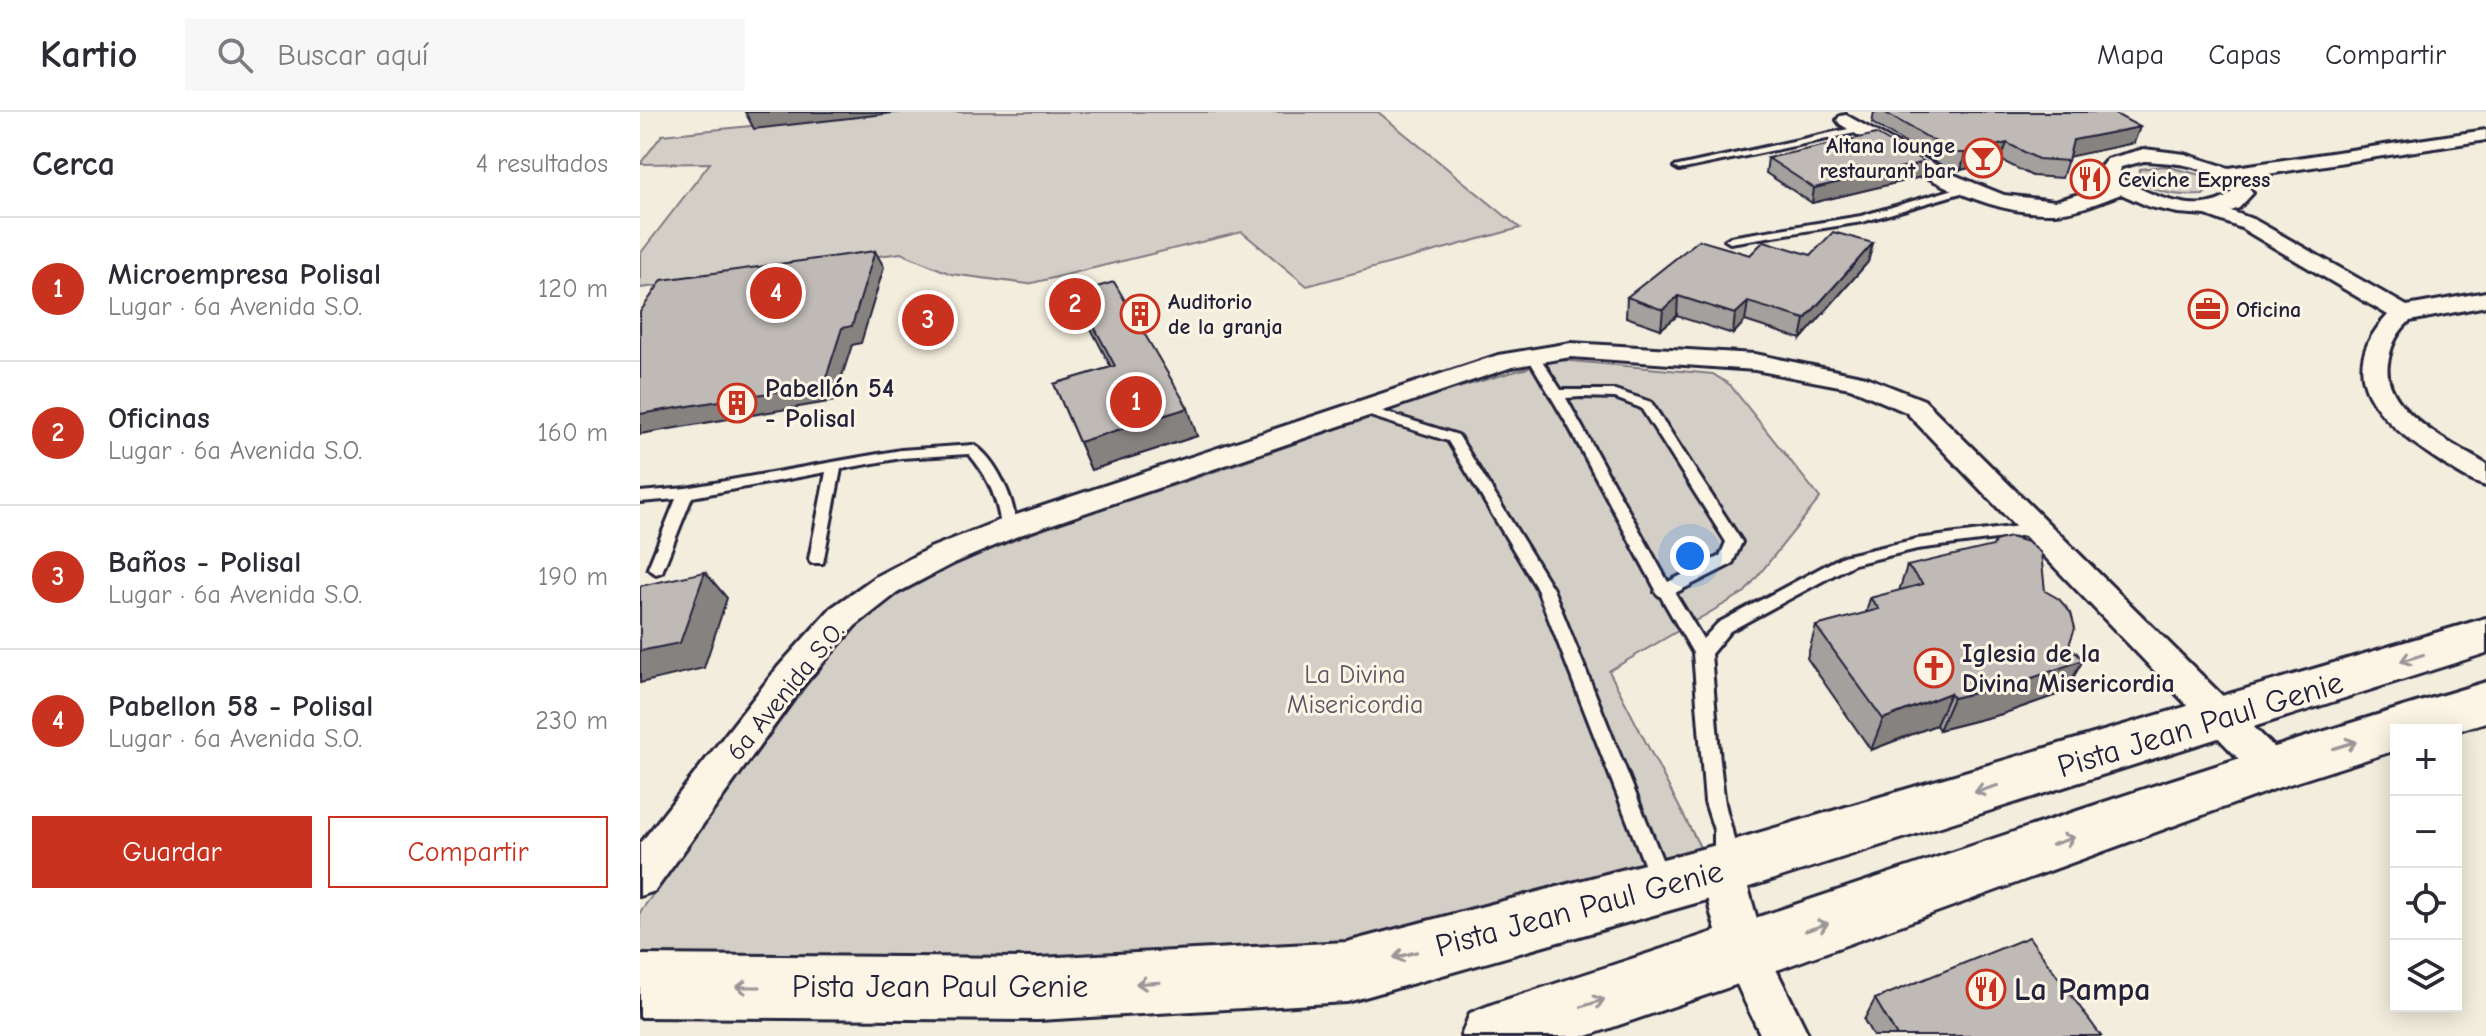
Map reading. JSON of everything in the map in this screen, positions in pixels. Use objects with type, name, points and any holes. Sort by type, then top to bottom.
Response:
[{"type":"main road","name":"Pista Jean Paul Genie","points":[[640,986],[1039,989],[1347,972],[1724,869],[2486,635]]},
{"type":"main road","points":[[1493,1036],[1744,953],[2271,768],[2486,702]]},
{"type":"street","points":[[1854,125],[1968,188],[2004,202],[2056,208],[2120,188]]},
{"type":"street","points":[[2227,174],[2486,135]]},
{"type":"street","points":[[2207,209],[2238,200],[2243,193],[2239,183],[2227,174],[2188,160],[2144,155],[2114,163],[2108,170],[2110,179],[2120,188],[2159,204],[2207,209],[2248,224],[2404,314]]},
{"type":"street","points":[[2486,299],[2404,314],[2387,332],[2373,358],[2374,387],[2404,424],[2486,477]]},
{"type":"street","name":"6a Avenida S.O.","points":[[640,877],[790,677],[843,617],[886,585],[941,556],[1009,528],[1507,360],[1571,350],[1755,362],[1857,382],[1915,406],[2271,768]]},
{"type":"street","points":[[1724,869],[1744,953],[1786,1036]]},
{"type":"lane","points":[[1679,167],[1854,125]]},
{"type":"lane","points":[[1730,240],[1862,219],[1968,188]]},
{"type":"lane","points":[[1533,356],[1558,394],[1663,592],[1702,652],[1715,802],[1724,830],[1724,869]]},
{"type":"lane","points":[[1558,394],[1606,393],[1627,396],[1646,405],[1734,542],[1726,560],[1663,592]]},
{"type":"lane","points":[[1359,408],[1453,438],[1545,589],[1662,884]]},
{"type":"lane","points":[[640,497],[686,493],[901,454],[973,449],[993,473],[1007,505],[1009,528]]},
{"type":"lane","points":[[817,559],[835,464]]},
{"type":"lane","points":[[656,568],[686,493]]},
{"type":"lane","points":[[1702,652],[1724,627],[1849,560],[1917,544],[2035,529]]},
{"type":"green space","points":[[889,112],[1378,112],[1520,228],[1307,286],[1242,232],[1028,284],[951,274],[901,253],[640,288],[640,254],[710,163],[640,164],[662,135]]},
{"type":"green space","points":[[2164,166],[2201,175],[2212,185],[2203,195],[2185,195],[2160,191],[2136,179],[2140,169]]},
{"type":"green space","name":"La Divina Misericordia","points":[[1560,360],[1713,374],[1730,385],[1820,498],[1745,592],[1609,671],[1703,853],[1348,955],[640,965],[640,912],[851,625],[937,574],[1029,534],[1431,397]]},
{"type":"building","points":[[1884,112],[2112,112],[2140,127],[2073,140],[2068,161],[2038,159],[2007,143],[1955,153]]},
{"type":"building","points":[[1876,134],[1925,162],[1814,188],[1768,158]]},
{"type":"building","points":[[1833,232],[1873,243],[1805,319],[1748,302],[1735,314],[1678,296],[1663,310],[1627,297],[1699,240],[1750,255],[1764,241],[1811,255]]},
{"type":"building","points":[[875,251],[852,326],[842,328],[824,384],[640,414],[640,312],[662,280]]},
{"type":"building","points":[[1114,282],[1188,408],[1079,442],[1054,384],[1115,366],[1076,293]]},
{"type":"building","name":"Iglesia de la Divina Misericordia","points":[[2010,537],[2028,542],[2041,553],[2045,591],[2059,599],[2071,613],[2075,628],[2069,645],[2083,660],[2018,683],[1953,698],[1950,693],[1883,719],[1816,626],[1879,609],[1870,598],[1923,584],[1907,566],[1993,546],[1995,541]]},
{"type":"building","points":[[705,572],[680,643],[640,651],[640,586]]},
{"type":"building","name":"La Pampa","points":[[2029,937],[2101,1036],[1897,1036],[1875,999]]},
{"type":"place","name":"Altana lounge restaurant bar","points":[[1983,158]]},
{"type":"place","name":"Ceviche Express","points":[[2090,179]]},
{"type":"place","name":"Pabellon 58 - Polisal","points":[[776,293]]},
{"type":"place","name":"Oficinas","points":[[1075,304]]},
{"type":"place","name":"Oficina","points":[[2208,309]]},
{"type":"place","name":"Auditorio de la granja","points":[[1140,314]]},
{"type":"place","name":"Baños - Polisal","points":[[928,320]]},
{"type":"place","name":"Microempresa Polisal","points":[[1136,402]]},
{"type":"place","name":"Pabellón 54 - Polisal","points":[[737,403]]},
{"type":"place","name":"Iglesia de la Divina Misericordia","points":[[1934,668]]},
{"type":"place","name":"La Pampa","points":[[1986,989]]}]
